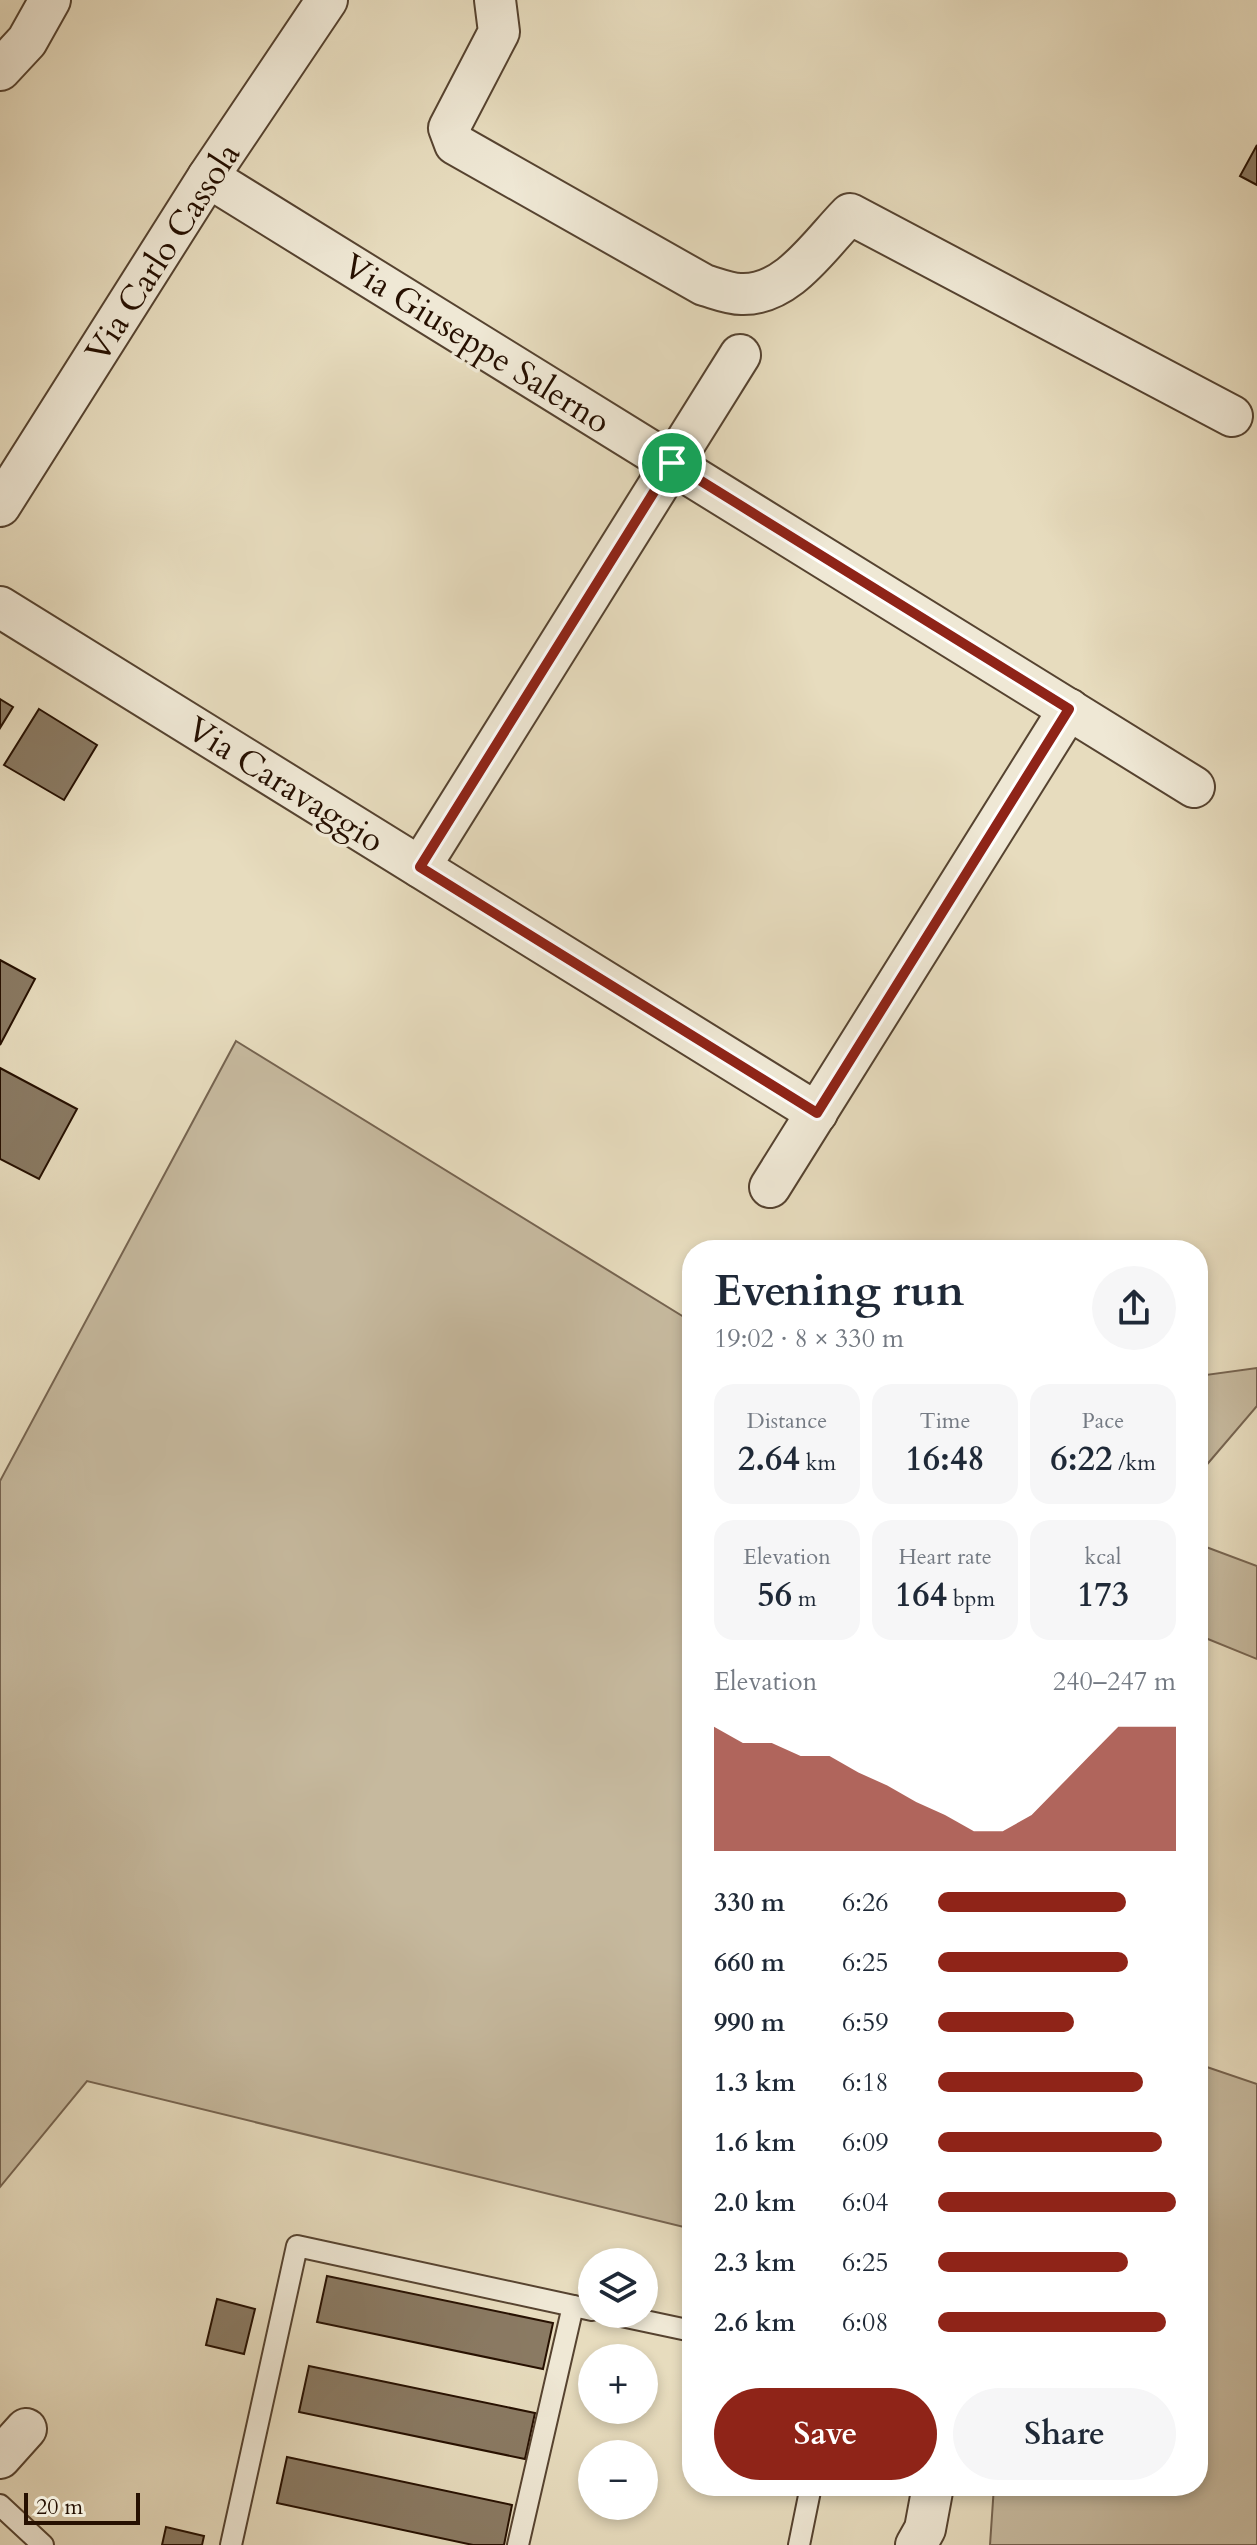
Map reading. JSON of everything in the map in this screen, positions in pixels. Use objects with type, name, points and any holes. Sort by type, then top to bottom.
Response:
[{"type":"street","points":[[0,70],[27,41],[50,0]]},
{"type":"street","name":"Via Carlo Cassola","points":[[0,506],[11,464],[327,0]]},
{"type":"street","points":[[495,0],[499,32],[449,128],[455,144],[704,285],[740,294],[764,292],[788,279],[850,214],[1232,416]]},
{"type":"street","name":"Via Giuseppe Salerno","points":[[208,177],[1194,787]]},
{"type":"street","points":[[420,867],[740,355]]},
{"type":"street","name":"Via Caravaggio","points":[[0,607],[817,1113]]},
{"type":"street","points":[[770,1187],[1069,709]]},
{"type":"street","points":[[916,2545],[925,2529],[931,2496]]},
{"type":"lane","points":[[231,2545],[297,2246],[578,2307]]},
{"type":"lane","points":[[518,2545],[578,2323]]},
{"type":"lane","points":[[658,2324],[682,2329]]},
{"type":"lane","points":[[799,2545],[809,2496]]},
{"type":"lane","points":[[0,2505],[43,2545]]},
{"type":"shaded area","points":[[236,1041],[682,1316],[682,2227],[87,2081],[0,2187],[0,1481]]},
{"type":"shaded area","points":[[1257,1368],[1257,1406],[1208,1463],[1208,1375]]},
{"type":"shaded area","points":[[1208,1548],[1257,1566],[1257,1659],[1208,1639]]},
{"type":"shaded area","points":[[1208,2067],[1257,2084],[1257,2545],[990,2545],[993,2496],[1208,2496]]},
{"type":"building","points":[[1257,145],[1257,185],[1240,176]]},
{"type":"building","points":[[0,699],[13,707],[0,728]]},
{"type":"building","points":[[39,709],[97,745],[64,800],[4,765]]},
{"type":"building","points":[[0,960],[35,979],[0,1045]]},
{"type":"building","points":[[0,1068],[77,1109],[39,1179],[0,1159]]},
{"type":"building","points":[[327,2276],[553,2323],[543,2369],[317,2322]]},
{"type":"building","points":[[217,2299],[255,2309],[244,2354],[206,2345]]},
{"type":"building","points":[[309,2366],[535,2413],[525,2459],[299,2412]]},
{"type":"building","points":[[287,2457],[512,2505],[504,2545],[473,2545],[277,2503]]},
{"type":"building","points":[[166,2527],[204,2536],[202,2545],[162,2545]]},
{"type":"route","points":[[672,463],[1069,709],[817,1113],[420,867],[672,463]]}]
